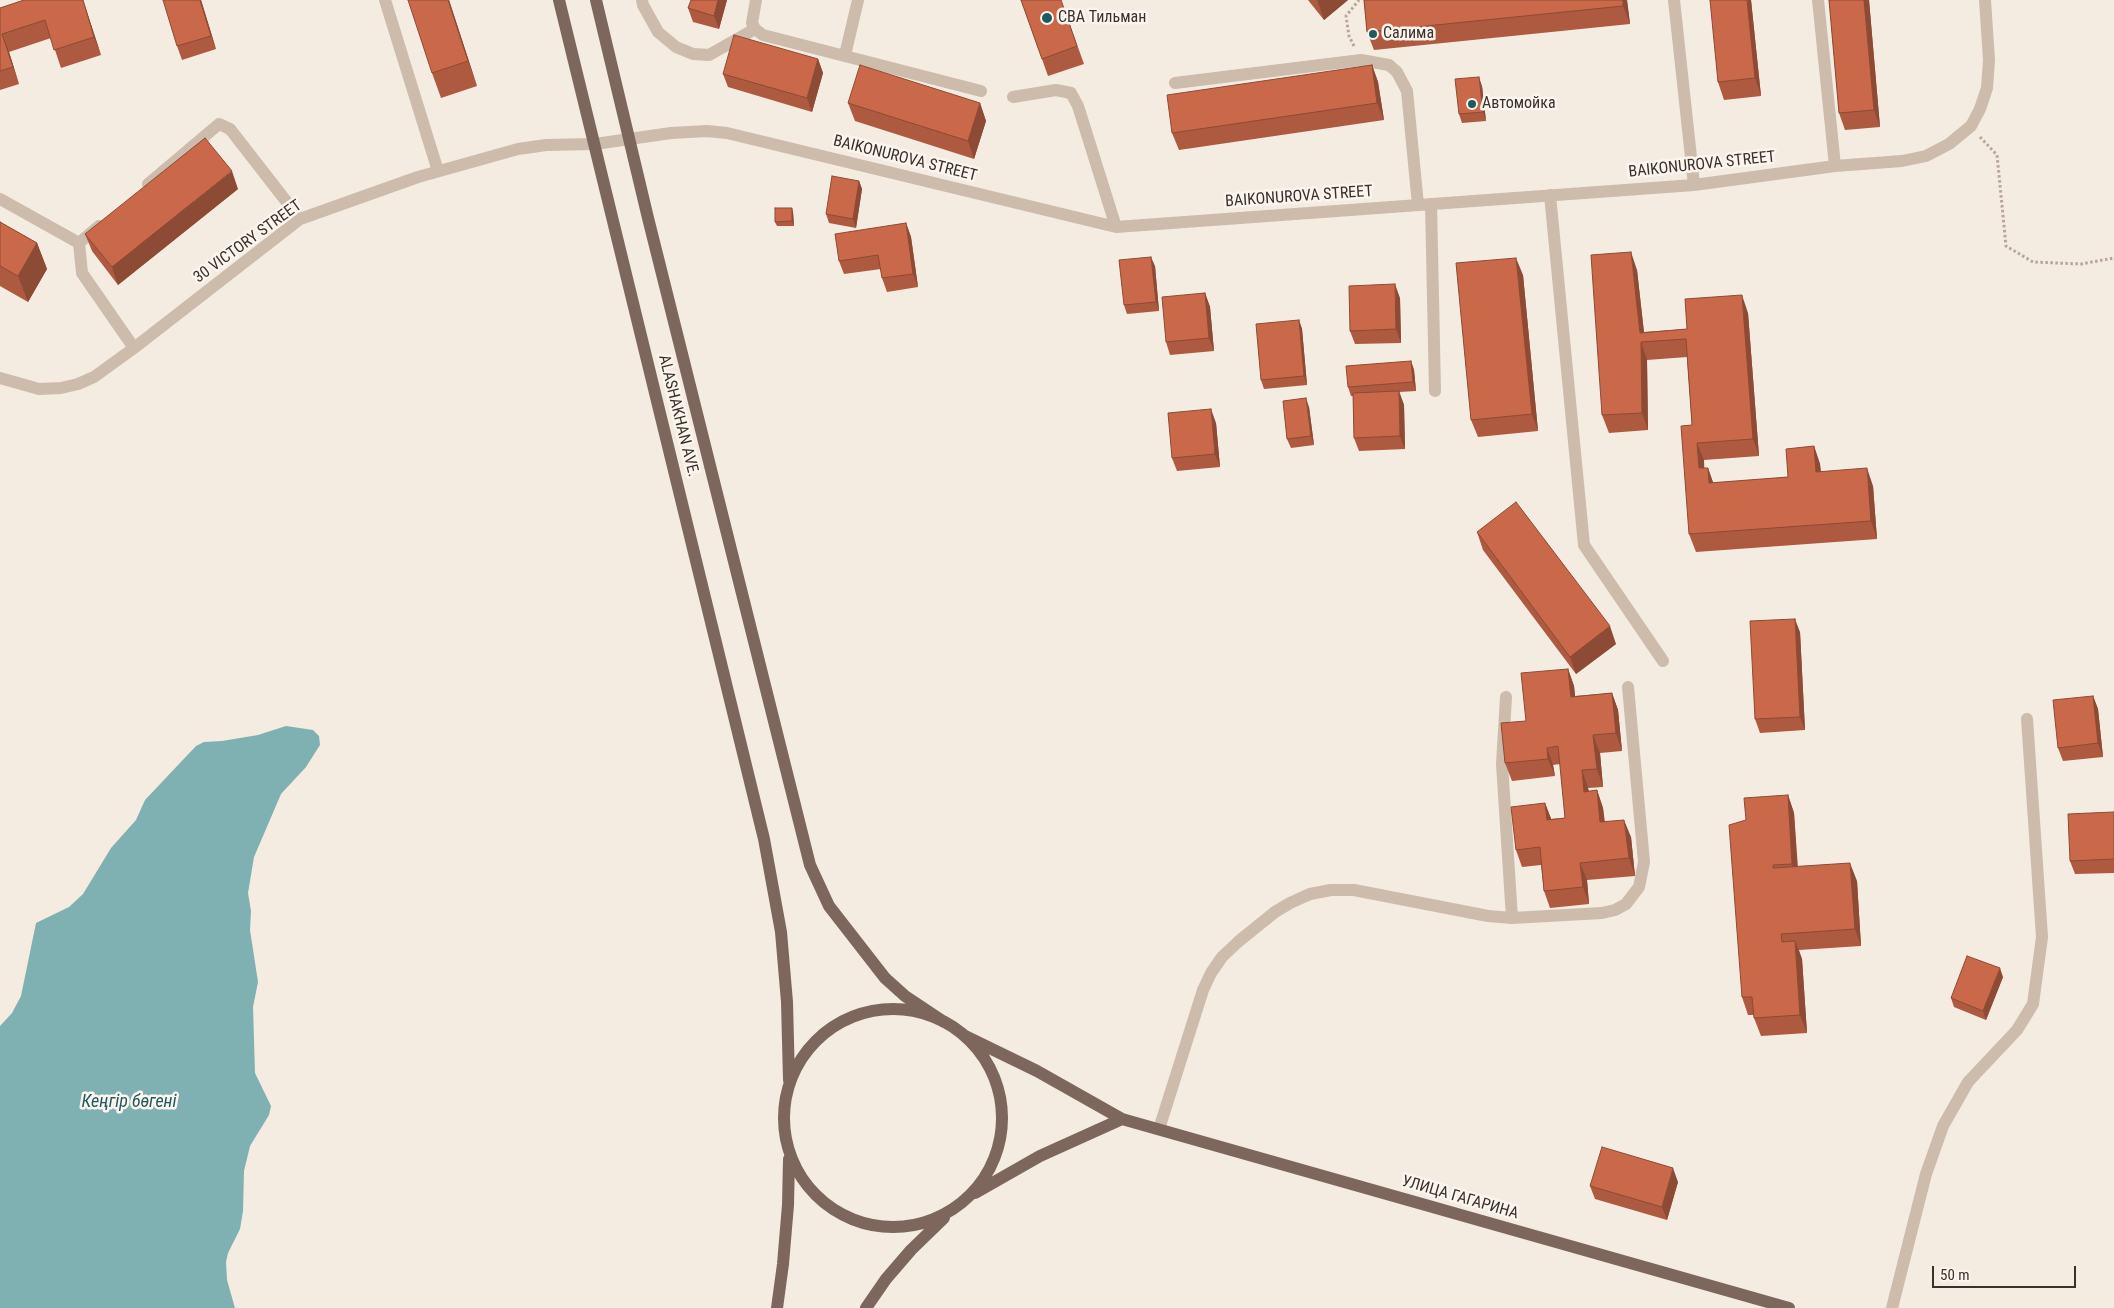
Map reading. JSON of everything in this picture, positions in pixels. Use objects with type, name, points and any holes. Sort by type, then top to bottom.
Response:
[{"type":"main road","name":"ALASHAKHAN AVE.","points":[[559,0],[764,839],[781,932],[787,1002],[789,1080]]},
{"type":"main road","name":"ALASHAKHAN AVE.","points":[[596,0],[628,139],[810,865],[830,906],[885,978],[905,996],[944,1022]]},
{"type":"main road","points":[[776,1308],[783,1264],[788,1205],[789,1149],[785,1116],[789,1080],[801,1057],[817,1038],[840,1021],[865,1011],[892,1008],[918,1011],[944,1022],[965,1036],[983,1057],[996,1082],[1001,1108],[1001,1132],[994,1158],[985,1176],[968,1197]]},
{"type":"main road","name":"УЛИЦА ГАГАРИНА","points":[[965,1036],[1036,1071],[1122,1119],[1789,1308]]},
{"type":"main road","points":[[866,1308],[886,1279],[911,1250],[968,1197],[1040,1156],[1122,1119]]},
{"type":"main road","points":[[789,1149],[795,1168],[812,1192],[835,1211],[860,1223],[888,1228],[913,1226],[936,1219],[954,1208]]},
{"type":"street","points":[[385,0],[438,171]]},
{"type":"street","points":[[642,0],[658,32],[676,46],[693,54],[709,55],[755,29]]},
{"type":"street","points":[[756,0],[752,23],[755,29],[763,35],[981,91]]},
{"type":"street","points":[[845,55],[858,0]]},
{"type":"street","points":[[1674,0],[1694,185]]},
{"type":"street","points":[[1818,0],[1835,166]]},
{"type":"street","points":[[1971,126],[1980,109],[1987,88],[1989,60],[1984,0]]},
{"type":"street","points":[[1175,83],[1361,60],[1389,65],[1397,72],[1407,90],[1418,205]]},
{"type":"street","points":[[1013,97],[1056,90],[1071,93],[1078,106],[1116,227]]},
{"type":"street","points":[[138,193],[219,124],[230,130],[300,219]]},
{"type":"street","name":"BAIKONUROVA STREET","points":[[595,144],[671,133],[698,131],[727,133],[1116,227],[1694,185],[1835,166],[1902,161],[1926,156],[1949,144],[1971,126]]},
{"type":"street","name":"30 VICTORY STREET","points":[[0,378],[40,389],[61,388],[78,384],[94,377],[300,219],[438,171],[518,149],[546,145],[595,144]]},
{"type":"street","points":[[1550,195],[1584,545],[1663,661]]},
{"type":"street","points":[[0,199],[79,243]]},
{"type":"street","points":[[1431,204],[1435,390]]},
{"type":"street","points":[[79,243],[108,218]]},
{"type":"street","points":[[79,243],[82,273],[134,348]]},
{"type":"street","points":[[1159,1129],[1203,990],[1211,973],[1222,957],[1275,912],[1310,894],[1331,890],[1354,890],[1488,916],[1512,918],[1602,913],[1615,910],[1626,904],[1638,887],[1644,862],[1628,687]]},
{"type":"street","points":[[1506,697],[1502,764],[1512,918]]},
{"type":"street","points":[[1892,1308],[1926,1174],[1944,1126],[1968,1082],[2018,1030],[2033,1004],[2042,937],[2027,719]]},
{"type":"path","points":[[1359,0],[1346,16],[1349,36],[1361,60]]},
{"type":"path","points":[[1971,126],[1997,155],[2006,246],[2033,262],[2081,264],[2114,258]]},
{"type":"water","name":"Кеңгір бөгені","points":[[286,726],[313,730],[319,736],[320,745],[306,767],[281,794],[254,857],[248,893],[251,911],[250,930],[258,982],[253,1007],[255,1073],[271,1106],[269,1115],[250,1146],[244,1171],[243,1211],[240,1229],[228,1253],[226,1262],[227,1280],[235,1308],[0,1308],[0,1026],[12,1013],[21,996],[36,923],[69,907],[83,894],[111,848],[136,820],[145,800],[196,746],[204,742],[258,735]]},
{"type":"building","points":[[24,0],[83,0],[94,37],[54,50],[45,20],[2,34],[13,67],[0,71],[0,8]]},
{"type":"building","points":[[163,0],[200,0],[211,36],[177,46]]},
{"type":"building","points":[[408,0],[448,0],[468,61],[432,73]]},
{"type":"building","points":[[691,0],[718,0],[714,16],[688,8]]},
{"type":"building","points":[[1021,0],[1061,0],[1077,46],[1042,59]]},
{"type":"building","points":[[1364,0],[1623,0],[1623,6],[1367,32]]},
{"type":"building","points":[[1710,0],[1747,0],[1755,78],[1718,82]]},
{"type":"building","points":[[1829,0],[1864,0],[1874,110],[1839,113]]},
{"type":"building","points":[[734,35],[818,59],[807,98],[723,74]]},
{"type":"building","points":[[860,65],[980,103],[968,141],[848,103]]},
{"type":"building","points":[[1372,65],[1377,103],[1172,133],[1167,95]]},
{"type":"building","name":"Автомойка","points":[[1479,77],[1483,112],[1459,114],[1455,79]]},
{"type":"building","points":[[205,138],[232,171],[112,267],[85,234]]},
{"type":"building","points":[[832,176],[859,181],[853,219],[826,214]]},
{"type":"building","points":[[775,208],[792,208],[792,221],[775,222]]},
{"type":"building","points":[[0,222],[37,243],[18,276],[0,266]]},
{"type":"building","points":[[906,223],[913,274],[882,278],[878,255],[839,261],[835,234]]},
{"type":"building","points":[[1631,252],[1640,333],[1687,329],[1685,299],[1742,295],[1753,439],[1697,443],[1699,468],[1708,468],[1709,483],[1788,477],[1786,449],[1814,446],[1816,472],[1867,468],[1871,521],[1689,534],[1681,426],[1692,425],[1686,339],[1641,342],[1642,413],[1602,415],[1591,255]]},
{"type":"building","points":[[1151,257],[1156,302],[1124,305],[1119,260]]},
{"type":"building","points":[[1516,258],[1532,414],[1471,420],[1456,263]]},
{"type":"building","points":[[1395,284],[1396,329],[1350,331],[1349,286]]},
{"type":"building","points":[[1205,293],[1209,338],[1166,342],[1162,297]]},
{"type":"building","points":[[1299,320],[1304,376],[1261,380],[1256,324]]},
{"type":"building","points":[[1411,361],[1413,382],[1348,387],[1346,366]]},
{"type":"building","points":[[1399,391],[1400,436],[1354,438],[1353,393]]},
{"type":"building","points":[[1306,398],[1311,436],[1287,439],[1283,401]]},
{"type":"building","points":[[1211,409],[1215,454],[1172,458],[1168,413]]},
{"type":"building","points":[[1516,502],[1610,626],[1570,657],[1477,532]]},
{"type":"building","points":[[1795,619],[1800,717],[1755,719],[1750,621]]},
{"type":"building","points":[[1568,669],[1571,697],[1612,693],[1616,733],[1593,735],[1597,769],[1582,770],[1584,792],[1597,790],[1600,822],[1624,820],[1629,858],[1580,863],[1583,887],[1544,891],[1540,847],[1516,850],[1511,807],[1545,803],[1547,820],[1565,818],[1558,746],[1547,748],[1548,759],[1505,763],[1501,723],[1526,721],[1521,673]]},
{"type":"building","points":[[2093,696],[2098,743],[2058,748],[2053,700]]},
{"type":"building","points":[[1788,795],[1792,864],[1773,865],[1773,868],[1850,863],[1855,929],[1781,934],[1782,942],[1795,941],[1800,1015],[1754,1018],[1752,997],[1742,997],[1729,825],[1746,820],[1744,798]]},
{"type":"building","points":[[2114,812],[2114,859],[2070,861],[2068,814]]},
{"type":"building","points":[[1967,956],[2000,968],[1983,1011],[1951,998]]},
{"type":"building","points":[[1602,1147],[1673,1168],[1662,1207],[1590,1186]]},
{"type":"place","name":"СВА Тильман","points":[[1047,18]]},
{"type":"place","name":"Салима","points":[[1373,34]]},
{"type":"place","name":"Автомойка","points":[[1472,104]]}]
